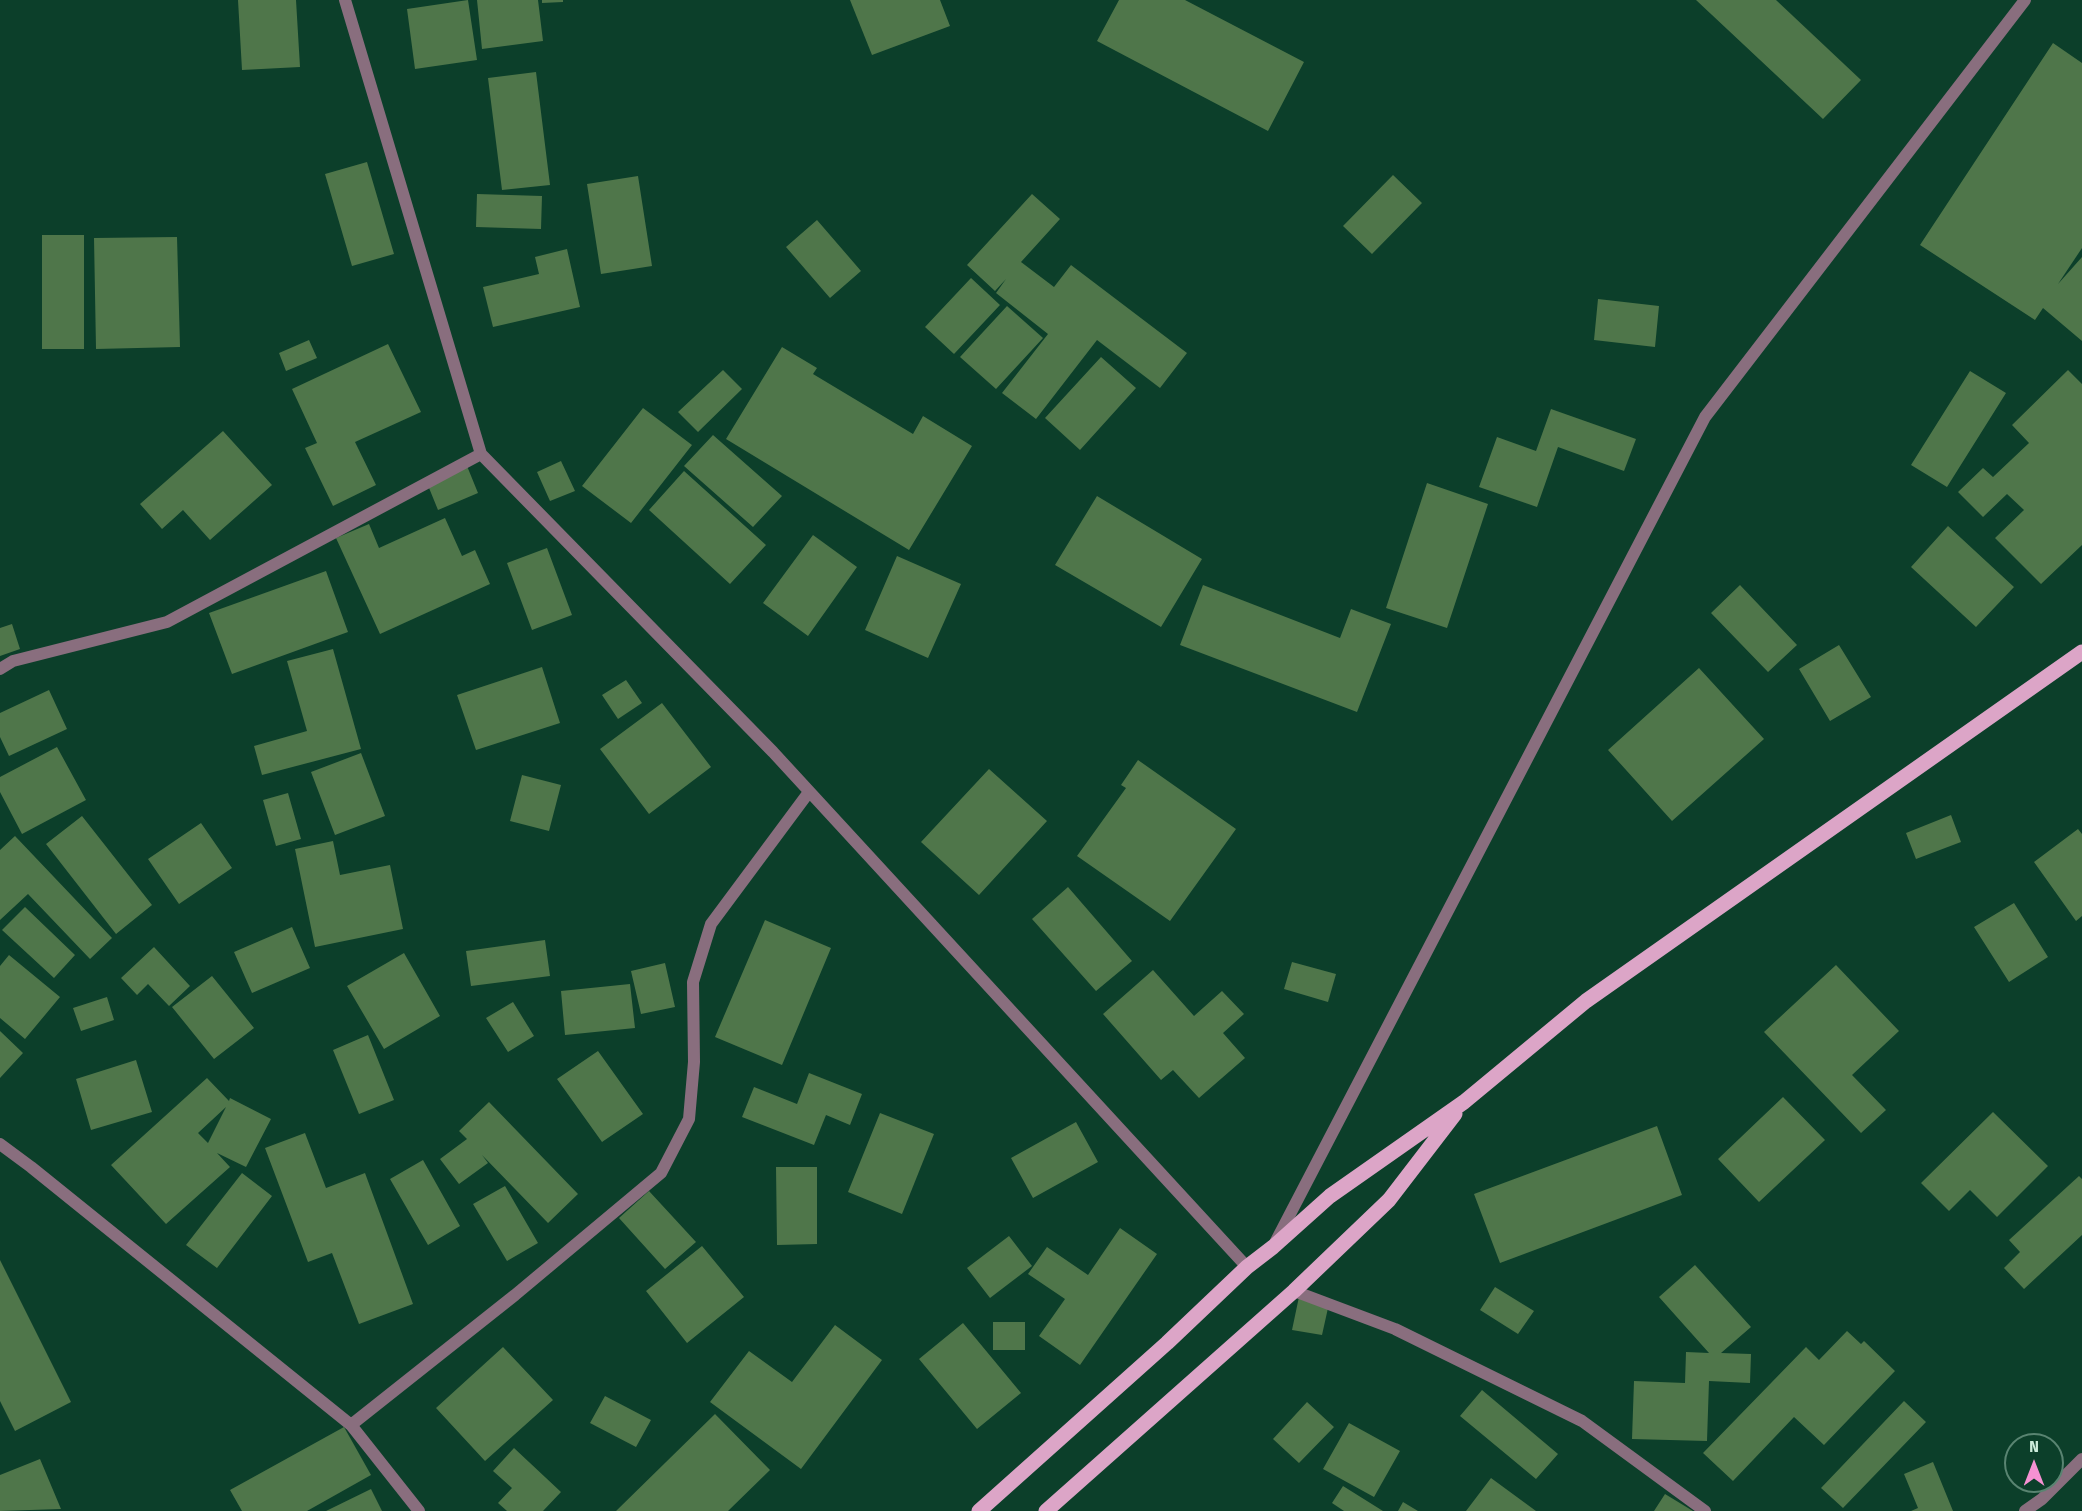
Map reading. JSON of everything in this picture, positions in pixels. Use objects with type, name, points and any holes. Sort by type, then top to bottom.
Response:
[{"type":"main road","points":[[979,1511],[1167,1343],[1247,1267],[1330,1196],[1464,1102],[1586,1001],[2082,652]]},
{"type":"main road","points":[[1046,1511],[1294,1292],[1389,1200],[1464,1102]]},
{"type":"street","points":[[345,0],[481,454],[773,752],[1247,1267]]},
{"type":"street","points":[[1273,1247],[1705,417],[2025,0]]},
{"type":"street","points":[[0,669],[13,661],[167,622],[481,454]]},
{"type":"street","points":[[351,1425],[515,1295],[661,1173],[689,1119],[694,1062],[693,982],[711,924],[809,792]]},
{"type":"street","points":[[0,1144],[50,1181],[351,1425],[419,1511]]},
{"type":"street","points":[[1294,1292],[1395,1329],[1582,1421],[1705,1511]]},
{"type":"street","points":[[2025,1511],[2042,1499],[2082,1459]]},
{"type":"building","points":[[238,0],[296,0],[300,67],[242,70]]},
{"type":"building","points":[[468,0],[477,60],[415,69],[407,9]]},
{"type":"building","points":[[477,0],[538,0],[543,41],[482,49]]},
{"type":"building","points":[[542,0],[563,0],[563,2],[542,3]]},
{"type":"building","points":[[850,0],[940,0],[950,26],[872,55]]},
{"type":"building","points":[[1119,0],[1185,0],[1304,62],[1268,131],[1097,41]]},
{"type":"building","points":[[1696,0],[1776,0],[1861,80],[1823,119]]},
{"type":"building","points":[[2053,43],[2082,63],[2082,248],[2058,284],[2082,257],[2082,341],[2043,308],[2035,320],[1920,245]]},
{"type":"building","points":[[536,72],[550,185],[502,190],[488,78]]},
{"type":"building","points":[[367,162],[394,254],[352,266],[325,174]]},
{"type":"building","points":[[1393,175],[1422,203],[1372,254],[1343,226]]},
{"type":"building","points":[[638,176],[652,266],[601,274],[587,184]]},
{"type":"building","points":[[477,194],[542,196],[541,229],[476,227]]},
{"type":"building","points":[[1032,194],[1060,219],[1021,262],[1054,287],[1071,265],[1187,353],[1160,388],[1097,340],[1036,419],[1002,393],[1048,334],[996,293],[1006,279],[995,291],[967,265]]},
{"type":"building","points":[[817,220],[861,271],[830,298],[786,247]]},
{"type":"building","points":[[42,235],[84,235],[84,349],[42,349]]},
{"type":"building","points":[[177,237],[180,347],[96,349],[94,238]]},
{"type":"building","points":[[567,249],[580,307],[493,327],[483,287],[539,274],[535,257]]},
{"type":"building","points":[[971,278],[1000,305],[954,354],[925,327]]},
{"type":"building","points":[[1598,299],[1659,306],[1655,347],[1594,340]]},
{"type":"building","points":[[1007,306],[1043,338],[996,389],[960,357]]},
{"type":"building","points":[[309,340],[317,358],[286,371],[279,353]]},
{"type":"building","points":[[388,344],[421,412],[355,442],[376,485],[333,506],[305,448],[317,443],[292,389]]},
{"type":"building","points":[[782,347],[817,368],[813,374],[913,434],[923,416],[972,446],[909,550],[726,439]]},
{"type":"building","points":[[1101,357],[1136,388],[1080,450],[1045,418]]},
{"type":"building","points":[[723,370],[742,389],[698,432],[678,412]]},
{"type":"building","points":[[2068,370],[2082,384],[2082,545],[2041,584],[1995,538],[2024,510],[2007,494],[1983,517],[1958,492],[1983,468],[1993,477],[2029,443],[2012,425]]},
{"type":"building","points":[[1970,371],[2006,393],[1947,487],[1911,465]]},
{"type":"building","points":[[643,408],[692,445],[631,523],[582,486]]},
{"type":"building","points":[[1551,409],[1636,439],[1624,471],[1558,447],[1537,507],[1479,487],[1497,437],[1536,451]]},
{"type":"building","points":[[223,431],[272,485],[210,540],[183,510],[162,529],[140,504]]},
{"type":"building","points":[[713,435],[782,496],[753,527],[684,466]]},
{"type":"building","points":[[561,461],[575,491],[550,501],[537,472]]},
{"type":"building","points":[[467,466],[478,493],[438,510],[427,483]]},
{"type":"building","points":[[684,471],[766,545],[730,584],[649,510]]},
{"type":"building","points":[[1427,483],[1488,504],[1447,628],[1386,608]]},
{"type":"building","points":[[1097,496],[1202,559],[1161,627],[1055,565]]},
{"type":"building","points":[[445,518],[462,556],[475,550],[490,584],[380,634],[336,538],[369,524],[379,548]]},
{"type":"building","points":[[1948,526],[2014,587],[1976,627],[1911,567]]},
{"type":"building","points":[[813,535],[857,567],[808,636],[763,603]]},
{"type":"building","points":[[547,548],[572,615],[532,630],[507,563]]},
{"type":"building","points":[[897,556],[961,584],[928,658],[865,630]]},
{"type":"building","points":[[326,571],[348,632],[232,674],[209,613]]},
{"type":"building","points":[[1203,585],[1340,638],[1351,609],[1391,624],[1357,712],[1180,645]]},
{"type":"building","points":[[1740,585],[1797,645],[1768,672],[1711,613]]},
{"type":"building","points":[[12,624],[20,649],[0,656],[0,628]]},
{"type":"building","points":[[1839,645],[1871,697],[1830,721],[1799,669]]},
{"type":"building","points":[[333,649],[361,749],[262,775],[254,746],[307,731],[287,661]]},
{"type":"building","points":[[542,667],[560,723],[476,750],[457,695]]},
{"type":"building","points":[[1699,668],[1764,739],[1672,821],[1608,750]]},
{"type":"building","points":[[626,680],[642,703],[618,719],[602,695]]},
{"type":"building","points":[[49,690],[67,729],[9,756],[0,737],[0,713]]},
{"type":"building","points":[[662,703],[711,767],[649,814],[600,749]]},
{"type":"building","points":[[57,747],[86,800],[22,834],[0,792],[0,777]]},
{"type":"building","points":[[361,753],[385,816],[335,835],[311,772]]},
{"type":"building","points":[[1138,760],[1236,829],[1170,921],[1077,856],[1126,788],[1121,785]]},
{"type":"building","points":[[989,769],[1047,821],[979,895],[921,842]]},
{"type":"building","points":[[522,775],[561,785],[549,831],[510,821]]},
{"type":"building","points":[[288,793],[301,839],[276,846],[263,800]]},
{"type":"building","points":[[1951,815],[1961,842],[1916,859],[1906,833]]},
{"type":"building","points":[[82,816],[152,905],[116,934],[46,844]]},
{"type":"building","points":[[201,823],[232,868],[179,904],[148,859]]},
{"type":"building","points":[[2078,829],[2082,834],[2082,916],[2076,921],[2034,862]]},
{"type":"building","points":[[15,836],[112,938],[90,959],[28,894],[0,920],[0,850]]},
{"type":"building","points":[[333,841],[340,875],[390,865],[403,929],[315,947],[295,849]]},
{"type":"building","points":[[1068,887],[1132,961],[1096,991],[1032,919]]},
{"type":"building","points":[[2014,903],[2048,957],[2009,982],[1974,927]]},
{"type":"building","points":[[25,907],[75,955],[54,978],[2,930]]},
{"type":"building","points":[[765,920],[831,948],[782,1065],[715,1037]]},
{"type":"building","points":[[292,927],[310,968],[252,993],[234,952]]},
{"type":"building","points":[[545,940],[550,976],[471,986],[466,951]]},
{"type":"building","points":[[154,947],[190,986],[169,1006],[148,984],[137,995],[121,978]]},
{"type":"building","points":[[404,953],[440,1016],[384,1049],[347,986]]},
{"type":"building","points":[[9,955],[60,997],[25,1039],[0,1018],[0,966]]},
{"type":"building","points":[[1292,962],[1336,974],[1328,1002],[1284,989]]},
{"type":"building","points":[[665,963],[675,1007],[641,1014],[631,971]]},
{"type":"building","points":[[1836,965],[1899,1031],[1852,1075],[1886,1110],[1861,1133],[1764,1032]]},
{"type":"building","points":[[1153,970],[1194,1016],[1222,991],[1244,1014],[1223,1033],[1245,1058],[1199,1098],[1173,1070],[1161,1080],[1103,1014]]},
{"type":"building","points":[[212,976],[254,1028],[214,1059],[172,1007]]},
{"type":"building","points":[[630,984],[635,1028],[565,1035],[561,991]]},
{"type":"building","points":[[107,997],[114,1020],[81,1031],[73,1008]]},
{"type":"building","points":[[513,1002],[534,1036],[508,1052],[486,1018]]},
{"type":"building","points":[[0,1031],[23,1053],[0,1078]]},
{"type":"building","points":[[368,1035],[394,1100],[359,1114],[333,1050]]},
{"type":"building","points":[[598,1051],[643,1114],[602,1142],[557,1079]]},
{"type":"building","points":[[136,1060],[152,1112],[91,1130],[76,1079]]},
{"type":"building","points":[[809,1073],[862,1094],[850,1125],[826,1115],[814,1145],[742,1117],[754,1087],[797,1104]]},
{"type":"building","points":[[207,1078],[229,1101],[230,1098],[271,1119],[246,1167],[217,1153],[230,1167],[166,1224],[111,1165]],"holes":[[[226,1107],[208,1143],[198,1133]]]},
{"type":"building","points":[[1783,1097],[1825,1140],[1759,1202],[1718,1159]]},
{"type":"building","points":[[489,1102],[578,1194],[548,1223],[482,1155],[488,1163],[459,1184],[440,1159],[467,1139],[459,1131]]},
{"type":"building","points":[[1993,1112],[2048,1166],[1997,1217],[1970,1190],[1949,1211],[1921,1183]]},
{"type":"building","points":[[880,1113],[934,1134],[902,1214],[848,1192]]},
{"type":"building","points":[[1076,1122],[1098,1162],[1033,1198],[1011,1158]]},
{"type":"building","points":[[1657,1126],[1682,1195],[1500,1263],[1474,1194]]},
{"type":"building","points":[[305,1133],[326,1188],[365,1173],[413,1304],[359,1324],[332,1253],[308,1262],[265,1148]]},
{"type":"building","points":[[423,1160],[460,1226],[428,1245],[390,1179]]},
{"type":"building","points":[[776,1167],[817,1167],[817,1244],[777,1245]]},
{"type":"building","points":[[242,1173],[272,1196],[217,1268],[186,1245]]},
{"type":"building","points":[[2079,1176],[2082,1179],[2082,1235],[2024,1289],[2004,1268],[2020,1252],[2009,1240]]},
{"type":"building","points":[[505,1186],[538,1243],[507,1261],[473,1204]]},
{"type":"building","points":[[649,1191],[696,1242],[665,1269],[619,1218]]},
{"type":"building","points":[[1120,1228],[1157,1254],[1080,1365],[1039,1336],[1065,1299],[1028,1274],[1047,1247],[1088,1275]]},
{"type":"building","points":[[1009,1236],[1032,1266],[990,1298],[967,1268]]},
{"type":"building","points":[[702,1246],[744,1297],[687,1343],[646,1291]]},
{"type":"building","points":[[0,1260],[71,1402],[15,1431],[0,1401]]},
{"type":"building","points":[[1695,1265],[1751,1327],[1721,1353],[1751,1354],[1750,1383],[1709,1381],[1707,1441],[1632,1439],[1634,1381],[1685,1383],[1686,1352],[1709,1353],[1659,1297]]},
{"type":"building","points":[[1495,1287],[1534,1311],[1518,1334],[1480,1310]]},
{"type":"building","points":[[1300,1292],[1330,1299],[1322,1335],[1292,1330]]},
{"type":"building","points":[[993,1322],[1025,1322],[1025,1350],[993,1350]]},
{"type":"building","points":[[963,1323],[1021,1393],[977,1429],[919,1359]]},
{"type":"building","points":[[835,1325],[882,1360],[801,1469],[710,1402],[749,1351],[792,1382]]},
{"type":"building","points":[[1847,1331],[1861,1344],[1864,1341],[1895,1371],[1824,1445],[1794,1417],[1733,1481],[1703,1453],[1806,1347],[1819,1360]]},
{"type":"building","points":[[503,1347],[553,1400],[485,1461],[436,1408]]},
{"type":"building","points":[[1482,1390],[1558,1454],[1536,1479],[1460,1416]]},
{"type":"building","points":[[605,1396],[651,1420],[636,1447],[590,1423]]},
{"type":"building","points":[[1904,1401],[1926,1422],[1843,1508],[1821,1488]]},
{"type":"building","points":[[1307,1402],[1334,1427],[1299,1463],[1273,1439]]},
{"type":"building","points":[[715,1414],[770,1470],[728,1511],[616,1511]]},
{"type":"building","points":[[1349,1423],[1400,1451],[1374,1497],[1323,1469]]},
{"type":"building","points":[[344,1427],[371,1475],[307,1511],[242,1511],[230,1490]]},
{"type":"building","points":[[514,1448],[561,1492],[543,1511],[507,1511],[498,1503],[512,1488],[493,1471]]},
{"type":"building","points":[[40,1459],[61,1509],[0,1511],[0,1475]]},
{"type":"building","points":[[1933,1462],[1953,1511],[1911,1511],[1918,1508],[1904,1474]]},
{"type":"building","points":[[1491,1478],[1536,1511],[1466,1511]]},
{"type":"building","points":[[1343,1486],[1383,1511],[1344,1511],[1332,1503]]},
{"type":"building","points":[[371,1489],[382,1511],[326,1511]]},
{"type":"building","points":[[1665,1494],[1693,1511],[1654,1511]]},
{"type":"building","points":[[1403,1502],[1418,1511],[1398,1511]]}]
